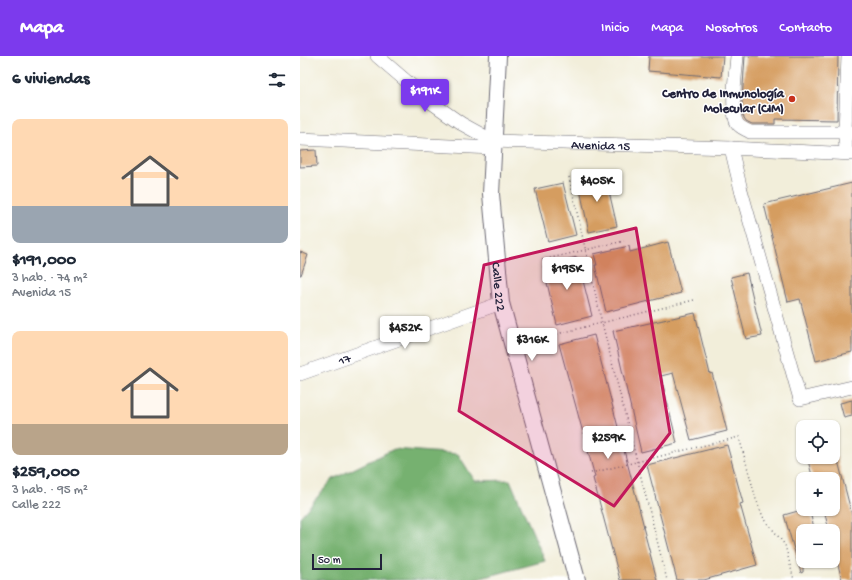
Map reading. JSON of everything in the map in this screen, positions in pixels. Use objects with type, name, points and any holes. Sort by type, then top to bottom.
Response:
[{"type":"main road","name":"Calle 222","points":[[498,56],[491,194],[501,303],[577,580]]},
{"type":"street","name":"Avenida 15","points":[[377,56],[432,103],[493,144],[732,148],[849,153]]},
{"type":"street","points":[[737,56],[733,111],[736,122],[741,128],[750,132],[848,132]]},
{"type":"street","points":[[848,56],[849,153]]},
{"type":"street","points":[[300,139],[493,144]]},
{"type":"street","points":[[732,148],[741,190],[800,399],[852,387]]},
{"type":"street","name":"17","points":[[300,374],[501,303]]},
{"type":"path","points":[[569,177],[602,323],[667,580]]},
{"type":"path","points":[[542,260],[624,241]]},
{"type":"path","points":[[557,334],[694,300]]},
{"type":"path","points":[[591,473],[739,437],[756,499],[763,517],[785,545],[794,580]]},
{"type":"highlighted area","points":[[636,228],[670,433],[614,506],[459,411],[484,265]]},
{"type":"green space","points":[[394,449],[458,454],[475,481],[510,480],[545,561],[474,580],[300,580],[300,517],[333,479]]},
{"type":"building","points":[[649,56],[723,56],[721,77],[648,71]]},
{"type":"building","points":[[745,56],[838,56],[837,120],[775,119],[775,124],[752,124],[746,121],[743,116],[742,101]]},
{"type":"building","points":[[316,150],[317,166],[300,167],[300,151]]},
{"type":"building","points":[[605,174],[617,226],[589,232],[578,180]]},
{"type":"building","points":[[563,183],[576,235],[548,242],[535,189]]},
{"type":"building","points":[[852,183],[852,352],[816,361],[800,299],[788,302],[764,204]]},
{"type":"building","points":[[668,242],[681,293],[606,312],[595,265],[597,265],[594,254],[629,246],[630,252]]},
{"type":"building","points":[[300,252],[308,255],[301,275],[300,275]]},
{"type":"building","points":[[577,257],[592,316],[557,325],[543,266]]},
{"type":"building","points":[[747,273],[762,336],[746,339],[731,277]]},
{"type":"building","points":[[695,313],[710,374],[712,373],[727,431],[691,440],[673,373],[661,376],[677,443],[641,452],[613,331]]},
{"type":"building","points":[[594,335],[657,580],[620,580],[593,478],[595,477],[559,344]]},
{"type":"building","points":[[852,400],[852,416],[844,418],[840,403]]},
{"type":"building","points":[[727,445],[743,503],[740,504],[757,565],[704,580],[677,580],[647,465]]},
{"type":"building","points":[[809,464],[839,464],[852,515],[852,580],[842,580],[839,568],[840,524],[827,524],[825,516],[840,516],[840,472],[811,472]]},
{"type":"building","points":[[796,512],[796,516],[811,516],[813,524],[796,524],[796,556],[784,515]]},
{"type":"building","points":[[800,568],[803,568],[803,572],[801,573]]},
{"type":"place","name":"Centro de Inmunología Molecular (CIM)","points":[[792,99]]}]
